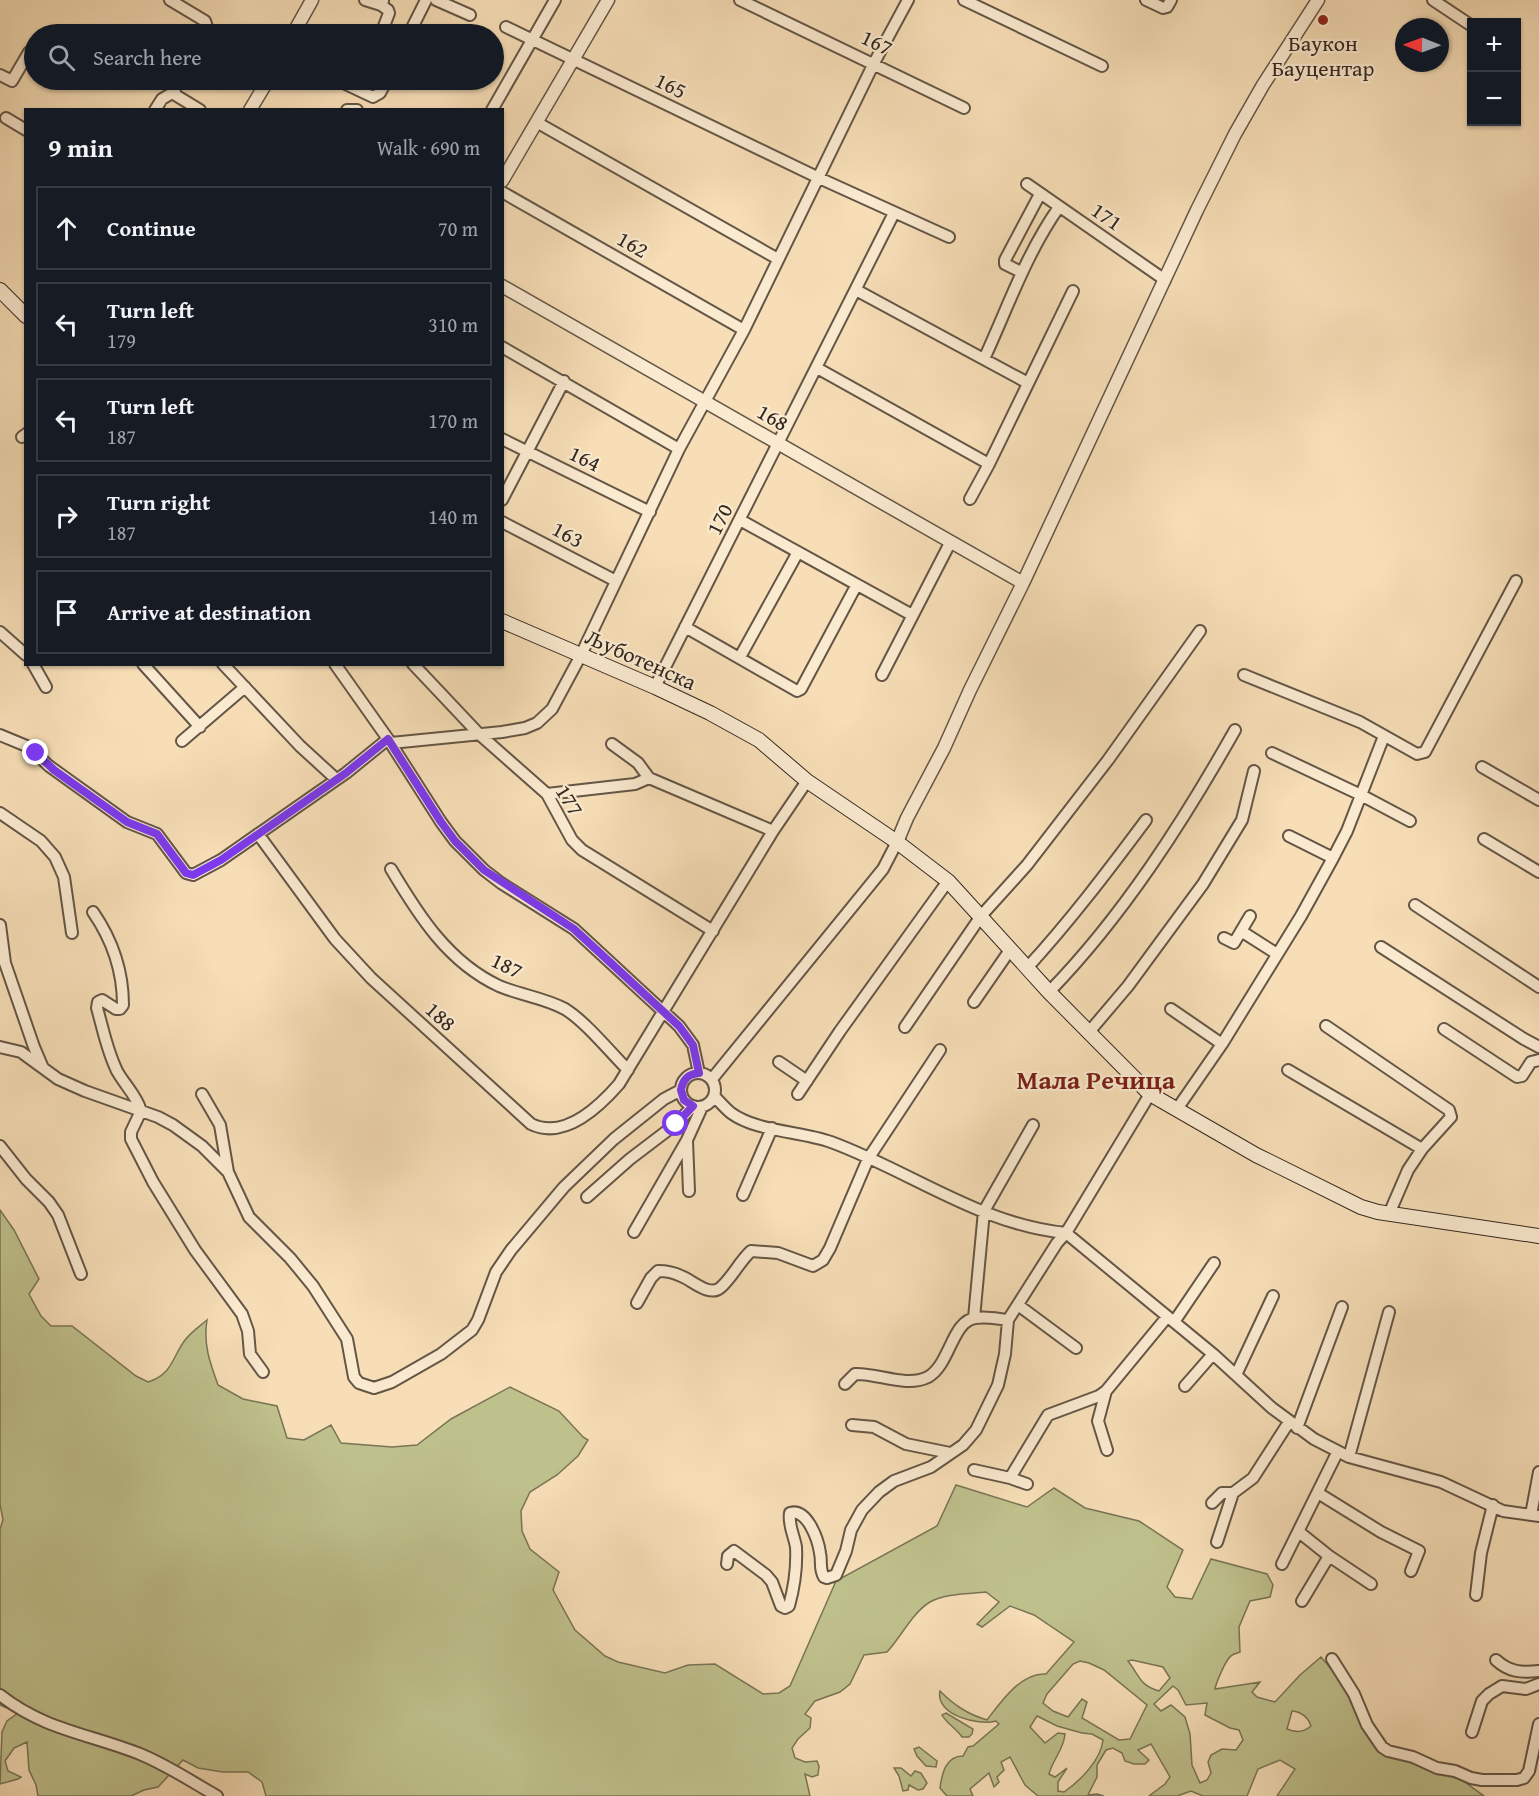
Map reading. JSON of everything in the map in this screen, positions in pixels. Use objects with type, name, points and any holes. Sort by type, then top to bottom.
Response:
[{"type":"main road","points":[[0,290],[24,314]]},
{"type":"main road","name":"Љуботенска","points":[[504,622],[655,687],[710,713],[759,740],[807,781],[897,842],[948,881],[1049,992],[1150,1094],[1256,1155],[1361,1207],[1389,1214],[1539,1236]]},
{"type":"street","points":[[170,0],[205,21],[206,24]]},
{"type":"street","points":[[299,24],[312,0]]},
{"type":"street","points":[[366,0],[382,2],[389,13],[385,24]]},
{"type":"street","points":[[414,24],[426,0]]},
{"type":"street","points":[[436,0],[470,15]]},
{"type":"street","points":[[504,89],[555,0]]},
{"type":"street","points":[[504,178],[608,0]]},
{"type":"street","name":"167","points":[[740,0],[964,108]]},
{"type":"street","points":[[0,735],[30,747],[54,770],[127,822],[157,834],[186,873],[196,874],[221,860],[389,741],[478,734],[525,728],[537,723],[552,709],[581,655],[679,449],[744,330],[874,63],[908,0]]},
{"type":"street","points":[[964,0],[1102,66]]},
{"type":"street","points":[[1146,0],[1163,8],[1167,7],[1171,0]]},
{"type":"street","points":[[712,1079],[883,869],[944,748],[1235,134],[1318,0]]},
{"type":"street","points":[[1433,0],[1467,23]]},
{"type":"street","name":"165","points":[[506,27],[819,178],[949,237]]},
{"type":"street","points":[[0,75],[12,81],[24,61]]},
{"type":"street","points":[[251,108],[262,90]]},
{"type":"street","points":[[365,90],[373,97],[382,90]]},
{"type":"street","points":[[493,108],[503,90]]},
{"type":"street","points":[[156,108],[162,99],[174,92],[197,108]]},
{"type":"street","points":[[6,118],[24,129]]},
{"type":"street","points":[[538,123],[778,259]]},
{"type":"street","name":"171","points":[[1027,184],[1165,280]]},
{"type":"street","name":"162","points":[[504,193],[744,330]]},
{"type":"street","points":[[1022,272],[1005,264],[1005,260],[1040,194]]},
{"type":"street","points":[[984,359],[1022,272],[1043,231],[1059,207]]},
{"type":"street","name":"170","points":[[655,687],[894,213]]},
{"type":"street","name":"168","points":[[504,287],[1023,583]]},
{"type":"street","points":[[856,290],[1028,383]]},
{"type":"street","points":[[970,500],[1073,291]]},
{"type":"street","points":[[504,347],[679,449]]},
{"type":"street","points":[[817,368],[989,464]]},
{"type":"street","points":[[504,497],[564,381]]},
{"type":"street","name":"164","points":[[504,440],[650,512]]},
{"type":"street","points":[[740,520],[912,615]]},
{"type":"street","name":"163","points":[[504,523],[616,581]]},
{"type":"street","points":[[882,675],[950,543]]},
{"type":"street","points":[[740,657],[798,552]]},
{"type":"street","points":[[1244,675],[1360,722],[1417,754],[1422,754],[1516,581]]},
{"type":"street","points":[[685,627],[797,691],[801,689],[856,586]]},
{"type":"street","points":[[905,1027],[981,916],[1027,865],[1108,760],[1200,631]]},
{"type":"street","points":[[0,632],[24,653]]},
{"type":"street","points":[[34,666],[46,687]]},
{"type":"street","points":[[145,666],[200,726]]},
{"type":"street","points":[[225,666],[300,746],[336,779]]},
{"type":"street","points":[[338,666],[441,822],[469,856],[501,883],[574,929],[679,1026],[693,1045],[699,1073]]},
{"type":"street","name":"177","points":[[415,666],[478,734],[547,794],[572,840],[582,850],[713,931]]},
{"type":"street","points":[[182,741],[245,687]]},
{"type":"street","points":[[1049,992],[1080,960],[1160,852],[1200,791],[1235,730]]},
{"type":"street","points":[[1177,1109],[1277,954],[1333,858],[1384,736]]},
{"type":"street","points":[[612,744],[638,763],[649,778],[773,831]]},
{"type":"street","points":[[1272,753],[1410,821]]},
{"type":"street","points":[[1482,767],[1539,800]]},
{"type":"street","points":[[1089,1032],[1128,986],[1203,884],[1242,820],[1254,771]]},
{"type":"street","points":[[547,794],[635,784],[649,778]]},
{"type":"street","name":"188","points":[[258,834],[335,939],[371,978],[531,1124],[547,1129],[582,1119],[603,1102],[619,1084],[773,831],[807,781]]},
{"type":"street","points":[[0,813],[41,841],[55,857],[64,877],[72,933]]},
{"type":"street","points":[[1027,968],[1099,882],[1146,820]]},
{"type":"street","points":[[1289,836],[1333,858]]},
{"type":"street","points":[[1484,839],[1539,872]]},
{"type":"street","name":"187","points":[[391,869],[432,933],[462,963],[498,985],[564,1009],[628,1070]]},
{"type":"street","points":[[798,1094],[840,1031],[948,881]]},
{"type":"street","points":[[1415,905],[1539,987]]},
{"type":"street","points":[[93,912],[108,933],[119,967],[123,1005],[120,1009],[102,1000],[98,1002],[97,1008],[108,1050],[141,1110],[131,1132],[131,1139],[153,1182],[195,1251],[243,1314],[248,1331],[250,1354],[263,1372]]},
{"type":"street","points":[[1224,938],[1234,943],[1250,916]]},
{"type":"street","points":[[0,925],[5,963],[43,1068]]},
{"type":"street","points":[[1240,931],[1277,954]]},
{"type":"street","points":[[1381,947],[1539,1047]]},
{"type":"street","points":[[974,1002],[1010,950]]},
{"type":"street","points":[[1171,1008],[1221,1044]]},
{"type":"street","points":[[1326,1026],[1449,1110],[1451,1117],[1422,1149],[1408,1170],[1389,1214]]},
{"type":"street","points":[[1444,1029],[1517,1077],[1522,1076],[1531,1062],[1539,1060]]},
{"type":"street","points":[[0,1047],[21,1052],[58,1079],[141,1110],[173,1125],[202,1146],[228,1172]]},
{"type":"street","points":[[637,1303],[651,1278],[658,1271],[680,1275],[713,1291],[721,1287],[751,1251],[778,1253],[813,1266],[823,1260],[868,1159],[940,1050]]},
{"type":"street","points":[[779,1062],[807,1081]]},
{"type":"street","points":[[1288,1070],[1422,1149]]},
{"type":"street","points":[[587,1197],[630,1159],[697,1107],[711,1101],[716,1087],[712,1079],[699,1073],[686,1078],[681,1090],[684,1100],[697,1107]]},
{"type":"street","points":[[202,1094],[220,1125],[228,1172],[245,1211],[303,1274],[341,1329],[349,1349],[354,1377],[359,1383],[374,1388],[392,1382],[441,1354],[472,1330],[496,1272],[511,1250],[564,1187],[614,1138],[664,1099],[681,1090]]},
{"type":"street","points":[[727,1564],[728,1556],[734,1551],[772,1582],[781,1606],[785,1608],[789,1606],[793,1594],[796,1546],[790,1526],[790,1513],[802,1514],[810,1526],[820,1553],[822,1573],[824,1577],[832,1577],[836,1575],[841,1565],[852,1530],[868,1504],[894,1481],[931,1467],[963,1445],[986,1412],[998,1385],[1005,1354],[1008,1320],[1057,1243],[1066,1233],[1150,1094]]},
{"type":"street","points":[[714,1096],[731,1113],[748,1122],[831,1142],[984,1211],[1028,1226],[1066,1233],[1213,1354],[1293,1425],[1337,1453],[1441,1482],[1503,1511],[1535,1515],[1539,1472]]},
{"type":"street","points":[[634,1232],[687,1140],[697,1107]]},
{"type":"street","points":[[974,1318],[984,1211],[1033,1125]]},
{"type":"street","points":[[743,1195],[772,1128]]},
{"type":"street","points":[[687,1140],[689,1191]]},
{"type":"street","points":[[0,1146],[26,1179],[50,1202],[58,1215],[81,1274]]},
{"type":"street","points":[[1010,1478],[1048,1415],[1107,1391],[1171,1319],[1214,1263]]},
{"type":"street","points":[[1236,1375],[1273,1296]]},
{"type":"street","points":[[1018,1305],[1076,1348]]},
{"type":"street","points":[[1217,1542],[1233,1493],[1253,1478],[1293,1425],[1342,1307]]},
{"type":"street","points":[[1348,1457],[1389,1312]]},
{"type":"street","points":[[844,1384],[855,1374],[914,1381],[928,1377],[941,1366],[956,1335],[966,1322],[974,1318],[1008,1320]]},
{"type":"street","points":[[1185,1386],[1213,1354]]},
{"type":"street","points":[[1107,1391],[1098,1421],[1107,1450]]},
{"type":"street","points":[[852,1425],[874,1427],[906,1444],[950,1454]]},
{"type":"street","points":[[1282,1564],[1337,1453]]},
{"type":"street","points":[[974,1470],[1027,1484]]},
{"type":"street","points":[[1212,1503],[1222,1493],[1233,1493]]},
{"type":"street","points":[[1318,1493],[1380,1532],[1419,1551],[1411,1571]]},
{"type":"street","points":[[1476,1595],[1481,1553],[1493,1505]]},
{"type":"street","points":[[1299,1532],[1329,1556],[1371,1584]]},
{"type":"street","points":[[1302,1601],[1329,1556]]},
{"type":"street","points":[[1332,1659],[1354,1694],[1367,1725],[1382,1747],[1437,1768],[1482,1780],[1524,1778],[1529,1771],[1539,1724]]},
{"type":"street","points":[[1496,1660],[1506,1670],[1539,1671]]},
{"type":"street","points":[[1472,1732],[1482,1701],[1489,1694],[1502,1686],[1526,1689],[1539,1684]]},
{"type":"street","points":[[0,1695],[12,1705],[42,1722],[143,1755],[217,1796]]},
{"type":"green space","points":[[0,1210],[14,1230],[39,1279],[29,1294],[41,1316],[51,1326],[72,1326],[136,1376],[148,1382],[167,1370],[185,1340],[207,1320],[207,1345],[218,1385],[243,1399],[277,1406],[287,1438],[304,1440],[331,1425],[341,1443],[392,1447],[417,1445],[451,1419],[510,1387],[559,1411],[588,1440],[578,1456],[557,1475],[530,1492],[521,1511],[522,1531],[530,1549],[559,1572],[553,1590],[575,1630],[605,1656],[618,1662],[665,1673],[688,1665],[715,1664],[763,1694],[779,1693],[790,1686],[836,1581],[937,1526],[956,1485],[1027,1507],[1054,1488],[1085,1508],[1139,1521],[1183,1550],[1167,1587],[1175,1597],[1192,1599],[1211,1559],[1267,1574],[1273,1585],[1270,1597],[1250,1601],[1239,1627],[1240,1652],[1229,1658],[1215,1689],[1260,1682],[1252,1692],[1257,1697],[1275,1702],[1300,1675],[1321,1657],[1342,1683],[1361,1724],[1378,1748],[1386,1754],[1462,1780],[1484,1796],[1277,1796],[1295,1769],[1280,1760],[1258,1769],[1247,1796],[1203,1796],[1191,1791],[1177,1796],[1149,1796],[1165,1784],[1170,1777],[1151,1744],[1138,1750],[1149,1760],[1145,1764],[1125,1761],[1122,1753],[1113,1748],[1106,1750],[1097,1765],[1097,1777],[1088,1795],[1104,1796],[1038,1796],[1025,1785],[1010,1757],[1001,1762],[1004,1770],[997,1777],[999,1782],[994,1787],[989,1773],[970,1789],[973,1796],[947,1796],[940,1788],[946,1766],[953,1759],[963,1756],[968,1747],[973,1746],[999,1724],[996,1721],[979,1722],[959,1717],[944,1707],[940,1699],[940,1691],[961,1708],[987,1720],[1012,1690],[1028,1678],[1046,1674],[1074,1642],[1034,1615],[1010,1606],[982,1627],[977,1624],[999,1602],[986,1592],[950,1595],[930,1602],[912,1619],[887,1652],[864,1655],[850,1684],[840,1692],[815,1701],[805,1714],[811,1718],[810,1728],[792,1748],[795,1758],[805,1762],[817,1761],[819,1766],[818,1775],[812,1777],[805,1774],[810,1796],[266,1796],[262,1782],[248,1772],[223,1772],[198,1768],[183,1760],[158,1787],[131,1796],[38,1796],[29,1770],[27,1742],[14,1748],[5,1761],[8,1771],[21,1777],[0,1784],[2,1732],[7,1721],[18,1713],[0,1705],[0,1529],[3,1520],[0,1504]],"holes":[[[1080,1661],[1104,1670],[1147,1705],[1130,1739],[1119,1740],[1082,1718],[1087,1702],[1082,1699],[1068,1717],[1053,1711],[1043,1703],[1047,1694],[1073,1664]],[[1128,1661],[1163,1667],[1170,1678],[1159,1691],[1152,1689],[1140,1679]],[[1173,1686],[1178,1690],[1186,1705],[1207,1703],[1205,1715],[1230,1728],[1239,1730],[1243,1740],[1236,1750],[1222,1749],[1211,1755],[1208,1762],[1211,1773],[1207,1780],[1200,1783],[1192,1765],[1190,1734],[1185,1717],[1171,1705],[1161,1711],[1154,1704]],[[1292,1711],[1304,1716],[1311,1726],[1300,1731],[1287,1729]],[[1037,1716],[1057,1726],[1092,1734],[1103,1740],[1098,1755],[1089,1769],[1064,1792],[1058,1791],[1058,1782],[1067,1768],[1055,1777],[1049,1774],[1063,1744],[1065,1734],[1058,1733],[1045,1743],[1030,1727]]]},
{"type":"green space","points":[[946,1713],[973,1729],[972,1734],[969,1737],[962,1737],[942,1715]]},
{"type":"green space","points":[[919,1747],[937,1761],[936,1767],[926,1766],[917,1756],[914,1749]]},
{"type":"green space","points":[[894,1768],[901,1768],[911,1776],[915,1771],[921,1773],[927,1783],[923,1789],[918,1790],[909,1785],[908,1790],[903,1791]]},
{"type":"place","name":"Баукон Бауцентар","points":[[1323,20]]},
{"type":"district","name":"Мала Речица","points":[[1096,1080]]},
{"type":"route","points":[[36,753],[54,770],[127,822],[157,834],[163,839],[186,873],[193,875],[221,860],[346,773],[388,739],[441,822],[469,856],[501,883],[574,929],[679,1026],[693,1045],[699,1073],[692,1074],[682,1083],[681,1090],[684,1100],[693,1106],[676,1124]]}]
